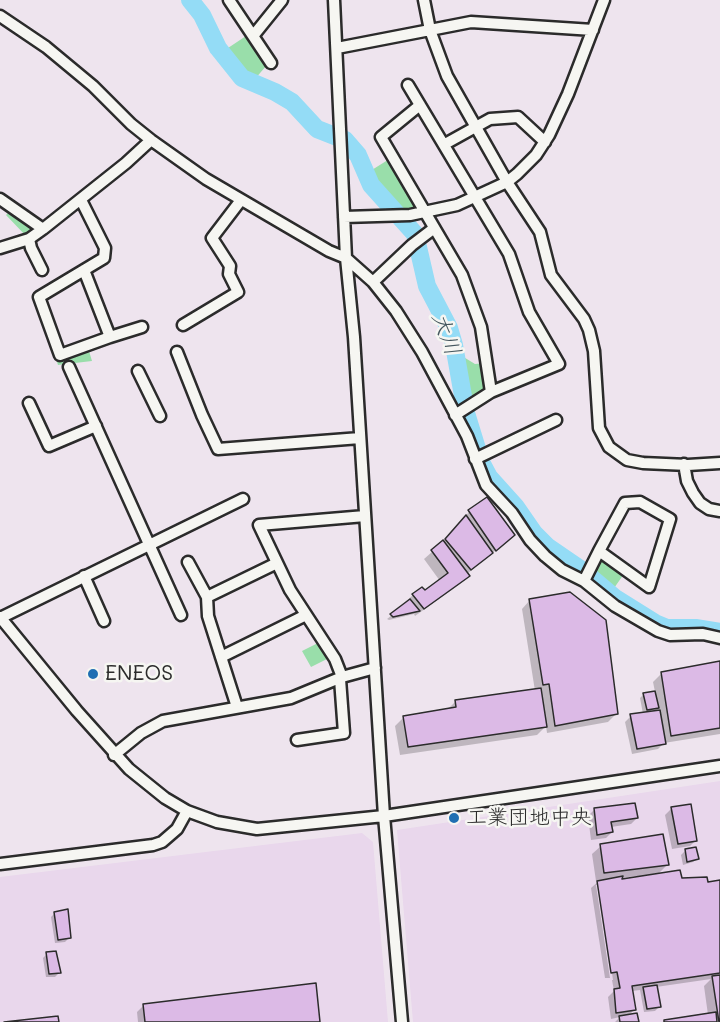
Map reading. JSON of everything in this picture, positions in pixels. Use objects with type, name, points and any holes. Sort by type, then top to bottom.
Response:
[{"type":"street","points":[[229,0],[271,63]]},
{"type":"street","points":[[253,36],[282,0]]},
{"type":"street","points":[[334,0],[346,258],[384,816],[402,1022]]},
{"type":"street","points":[[424,0],[430,30],[447,76],[507,182],[540,232],[551,275],[584,319],[589,330],[594,351],[599,428],[603,437],[617,454],[627,460],[643,463],[720,463]]},
{"type":"street","points":[[344,217],[410,214],[457,205],[507,182],[530,161],[545,142],[568,94],[604,0]]},
{"type":"street","points":[[0,16],[46,47],[93,86],[151,141],[206,179],[329,251],[346,258],[373,282],[410,332],[462,411],[467,436],[486,486],[512,513],[530,540],[545,556],[562,570],[584,581],[615,606],[658,631],[670,635],[703,634],[720,638]]},
{"type":"street","points":[[337,48],[471,22],[593,30]]},
{"type":"street","points":[[408,85],[509,254],[529,312],[559,364],[491,392],[462,411]]},
{"type":"street","points":[[420,105],[381,138],[424,212],[430,231],[462,275],[481,327],[491,392]]},
{"type":"street","points":[[445,144],[490,119],[518,117],[545,142]]},
{"type":"street","points":[[0,248],[28,239],[43,229],[151,141]]},
{"type":"street","points":[[0,199],[43,229]]},
{"type":"street","points":[[81,200],[105,248],[104,258],[39,297],[60,356],[142,327]]},
{"type":"street","points":[[183,325],[238,292],[229,274],[230,266],[212,238],[242,200]]},
{"type":"street","points":[[373,282],[430,231]]},
{"type":"street","points":[[28,239],[42,270]]},
{"type":"street","points":[[84,270],[110,337]]},
{"type":"street","points":[[177,352],[218,449],[360,438]]},
{"type":"street","points":[[69,367],[181,615]]},
{"type":"street","points":[[138,371],[160,417]]},
{"type":"street","points":[[29,403],[49,446],[96,426]]},
{"type":"street","points":[[475,459],[556,420]]},
{"type":"street","points":[[684,464],[687,481],[700,503],[709,509],[720,511]]},
{"type":"street","points":[[243,499],[11,610],[0,618],[114,755],[146,785],[187,811],[217,822],[257,828],[384,816],[720,766]]},
{"type":"street","points":[[584,581],[590,568],[599,551],[625,502],[640,501],[670,519],[650,587],[599,551]]},
{"type":"street","points":[[297,740],[344,733],[341,678],[335,659],[306,615],[258,525],[365,516]]},
{"type":"street","points":[[188,562],[207,597],[208,616],[237,707]]},
{"type":"street","points":[[207,597],[277,563]]},
{"type":"street","points":[[84,576],[105,621]]},
{"type":"street","points":[[221,657],[306,615]]},
{"type":"street","points":[[114,755],[141,733],[163,721],[291,698],[341,678],[375,669]]},
{"type":"street","points":[[0,864],[153,845],[162,842],[177,829],[187,811]]},
{"type":"shaded area","points":[[720,781],[720,1022],[413,1022],[397,830]]},
{"type":"shaded area","points":[[362,833],[373,842],[388,1022],[0,1022],[0,877]]},
{"type":"green space","points":[[249,34],[267,65],[254,80],[246,75],[225,50]]},
{"type":"green space","points":[[391,158],[416,201],[413,209],[398,211],[373,184],[367,173]]},
{"type":"green space","points":[[10,211],[37,230],[26,236],[6,215]]},
{"type":"green space","points":[[89,351],[92,361],[58,365],[57,362]]},
{"type":"green space","points":[[457,353],[475,364],[485,363],[490,391],[467,405]]},
{"type":"green space","points":[[605,556],[626,571],[612,591],[588,573],[597,558]]},
{"type":"green space","points":[[318,643],[327,659],[311,667],[302,651]]},
{"type":"building","points":[[487,497],[515,535],[496,551],[468,510]]},
{"type":"building","points":[[466,515],[493,553],[471,570],[445,539]]},
{"type":"building","points":[[443,540],[470,576],[424,609],[412,594],[422,587],[425,590],[448,573],[431,550]]},
{"type":"building","points":[[570,592],[606,620],[618,714],[555,726],[549,684],[543,685],[529,599]]},
{"type":"building","points":[[410,599],[420,611],[393,617],[390,614]]},
{"type":"building","points":[[720,661],[720,728],[671,736],[661,672]]},
{"type":"building","points":[[541,688],[547,727],[408,747],[403,716],[456,707],[455,700]]},
{"type":"building","points":[[655,691],[659,708],[647,710],[643,693]]},
{"type":"building","points":[[660,710],[666,744],[637,749],[630,714]]},
{"type":"building","points":[[635,803],[638,818],[611,822],[613,832],[597,835],[594,808]]},
{"type":"building","points":[[691,804],[697,841],[678,844],[671,807]]},
{"type":"building","points":[[663,834],[669,865],[604,873],[600,844]]},
{"type":"building","points":[[696,847],[699,859],[687,862],[685,849]]},
{"type":"building","points":[[680,870],[682,878],[707,877],[708,882],[720,880],[720,973],[632,986],[636,1010],[616,1013],[614,989],[620,988],[617,972],[611,973],[597,881]]},
{"type":"building","points":[[68,909],[71,938],[58,940],[54,912]]},
{"type":"building","points":[[56,951],[61,973],[49,974],[46,952]]},
{"type":"building","points":[[720,975],[720,1022],[719,1022],[712,976]]},
{"type":"building","points":[[316,983],[320,1022],[145,1022],[143,1004]]},
{"type":"building","points":[[657,985],[661,1007],[647,1009],[643,987]]},
{"type":"building","points":[[716,1012],[717,1022],[664,1022],[664,1020]]},
{"type":"building","points":[[637,1013],[639,1022],[620,1022],[619,1016]]},
{"type":"building","points":[[58,1016],[59,1022],[4,1022]]},
{"type":"waterway","name":"大川","points":[[190,0],[202,15],[218,48],[242,78],[292,102],[317,129],[345,140],[358,155],[371,185],[415,234],[427,286],[449,328],[454,345],[466,413],[481,462],[489,477],[516,507],[534,533],[548,547],[583,571],[615,598],[655,623],[667,628],[697,628],[720,632]]},
{"type":"place","name":"ENEOS","points":[[93,674]]},
{"type":"place","name":"工業団地中央","points":[[454,818]]}]
